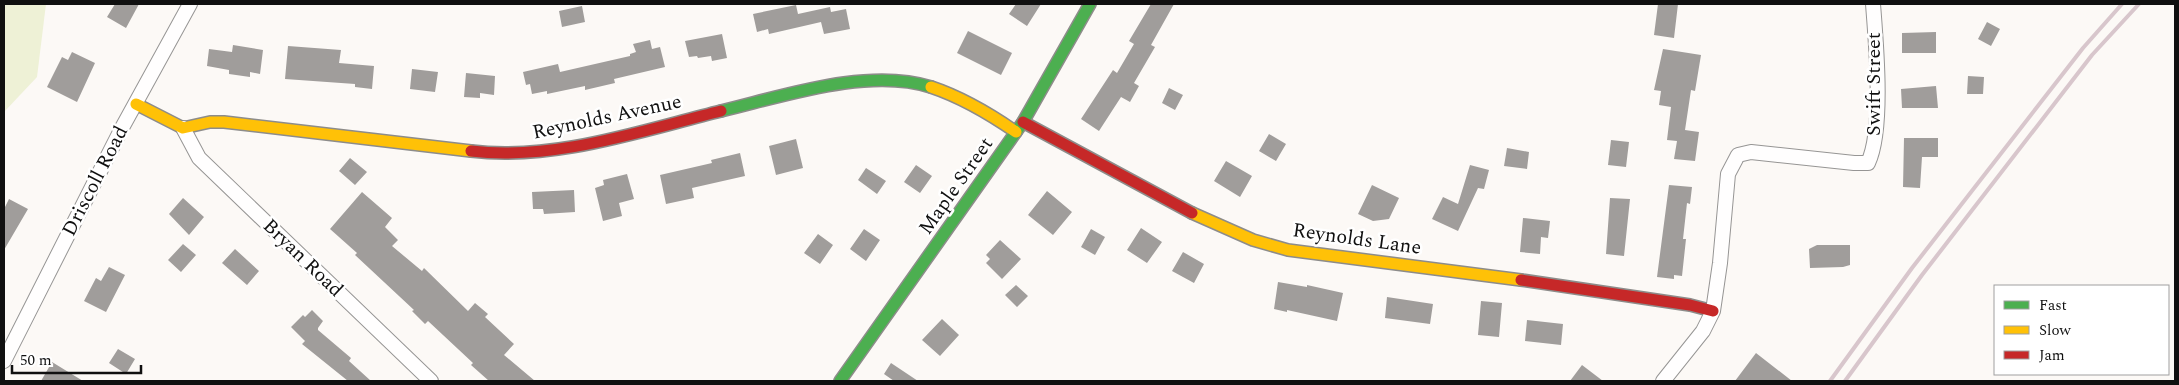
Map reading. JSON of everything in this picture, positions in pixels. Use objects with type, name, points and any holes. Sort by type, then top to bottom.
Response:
[{"type":"street","name":"Driscoll Road","points":[[4,360],[118,134],[190,4]]},
{"type":"street","name":"Maple Street","points":[[840,381],[1023,122],[1090,4]]},
{"type":"street","name":"Swift Street","points":[[1713,311],[1720,263],[1728,174],[1738,155],[1751,152],[1868,163],[1876,131],[1877,53],[1873,4]]},
{"type":"street","name":"Reynolds Avenue","points":[[183,128],[210,122],[224,122],[481,152],[529,153],[596,142],[812,89],[876,79],[914,81],[944,91],[993,116],[1016,132]]},
{"type":"street","points":[[136,104],[183,128]]},
{"type":"street","name":"Reynolds Lane","points":[[1023,122],[1195,215],[1253,240],[1288,250],[1545,284],[1713,311]]},
{"type":"street","name":"Bryan Road","points":[[183,128],[199,158],[431,381]]},
{"type":"street","points":[[1663,381],[1703,331],[1713,311]]},
{"type":"green space","points":[[4,4],[46,4],[37,77],[4,112]]},
{"type":"building","points":[[115,4],[139,4],[126,28],[107,17]]},
{"type":"building","points":[[1016,4],[1041,4],[1027,26],[1009,14]]},
{"type":"building","points":[[1151,4],[1174,4],[1151,45],[1155,47],[1134,83],[1139,86],[1130,102],[1121,97],[1099,131],[1081,119],[1113,70],[1117,73],[1134,44],[1129,41]]},
{"type":"building","points":[[1658,4],[1678,4],[1674,38],[1654,35]]},
{"type":"building","points":[[796,5],[798,14],[830,7],[831,12],[846,9],[850,29],[824,34],[821,22],[769,34],[768,29],[757,32],[753,14]]},
{"type":"building","points":[[582,6],[585,22],[562,27],[559,11]]},
{"type":"building","points":[[1987,22],[2000,29],[1991,46],[1978,39]]},
{"type":"building","points":[[968,31],[1012,53],[1001,75],[957,53]]},
{"type":"building","points":[[1936,32],[1936,53],[1902,53],[1902,33]]},
{"type":"building","points":[[722,34],[727,58],[712,61],[711,56],[689,57],[685,41]]},
{"type":"building","points":[[650,40],[652,49],[660,47],[665,67],[614,79],[615,83],[585,90],[585,86],[547,94],[547,91],[532,94],[530,84],[526,85],[523,72],[558,64],[560,72],[630,56],[630,54],[636,52],[633,44]]},
{"type":"building","points":[[233,45],[263,50],[260,74],[250,72],[250,77],[229,74],[229,70],[207,66],[209,49],[232,52]]},
{"type":"building","points":[[288,46],[341,50],[339,63],[374,66],[372,89],[355,87],[355,84],[285,79]]},
{"type":"building","points":[[1663,49],[1701,55],[1695,91],[1691,90],[1685,130],[1699,132],[1695,161],[1674,159],[1677,141],[1667,140],[1671,107],[1659,105],[1661,91],[1654,90]]},
{"type":"building","points":[[72,52],[95,63],[77,102],[47,87],[62,57],[68,60]]},
{"type":"building","points":[[412,69],[438,72],[435,92],[410,89]]},
{"type":"building","points":[[466,73],[495,76],[494,95],[480,93],[480,98],[464,97]]},
{"type":"building","points":[[1968,76],[1984,77],[1983,94],[1967,94]]},
{"type":"building","points":[[1936,86],[1938,108],[1902,108],[1901,89]]},
{"type":"building","points":[[1169,88],[1183,95],[1175,110],[1162,103]]},
{"type":"building","points":[[1269,134],[1286,144],[1276,161],[1259,151]]},
{"type":"building","points":[[1904,138],[1938,138],[1938,157],[1922,157],[1920,188],[1903,187]]},
{"type":"building","points":[[796,139],[803,168],[776,175],[769,146]]},
{"type":"building","points":[[1611,140],[1629,142],[1626,167],[1608,165]]},
{"type":"building","points":[[1507,148],[1529,152],[1527,169],[1504,166]]},
{"type":"building","points":[[740,153],[745,176],[692,188],[694,198],[666,204],[660,175],[712,163],[711,160]]},
{"type":"building","points":[[350,158],[367,172],[355,185],[339,171]]},
{"type":"building","points":[[1226,161],[1252,176],[1240,197],[1214,181]]},
{"type":"building","points":[[916,165],[932,176],[920,193],[904,182]]},
{"type":"building","points":[[1470,165],[1489,170],[1484,189],[1478,188],[1458,231],[1432,219],[1443,197],[1458,204]]},
{"type":"building","points":[[866,168],[886,181],[877,194],[858,180]]},
{"type":"building","points":[[627,174],[634,199],[619,203],[622,216],[603,221],[595,188],[604,185],[603,180]]},
{"type":"building","points":[[1372,185],[1399,198],[1389,219],[1373,221],[1358,214]]},
{"type":"building","points":[[1669,185],[1692,187],[1690,204],[1687,203],[1683,239],[1686,239],[1682,276],[1674,275],[1674,279],[1657,277]]},
{"type":"building","points":[[574,190],[575,212],[544,214],[543,209],[533,209],[532,192]]},
{"type":"building","points":[[1047,191],[1072,212],[1053,235],[1028,215]]},
{"type":"building","points":[[362,192],[392,218],[385,227],[398,240],[392,246],[422,271],[424,268],[468,311],[475,303],[488,314],[485,317],[514,344],[504,355],[535,381],[489,381],[471,365],[473,363],[428,321],[425,324],[412,311],[414,310],[355,255],[357,253],[330,229]]},
{"type":"building","points":[[183,198],[204,217],[189,235],[169,214]]},
{"type":"building","points":[[1610,198],[1630,199],[1624,256],[1606,254]]},
{"type":"building","points":[[9,199],[28,209],[4,250],[4,209]]},
{"type":"building","points":[[1523,218],[1550,221],[1548,238],[1541,237],[1540,254],[1520,252]]},
{"type":"building","points":[[1141,228],[1162,242],[1147,263],[1127,250]]},
{"type":"building","points":[[864,229],[880,240],[866,261],[850,249]]},
{"type":"building","points":[[1091,229],[1105,237],[1095,255],[1081,247]]},
{"type":"building","points":[[818,234],[833,245],[820,264],[804,253]]},
{"type":"building","points":[[1000,240],[1021,259],[1002,279],[986,263],[990,259],[986,255]]},
{"type":"building","points":[[183,244],[196,255],[181,272],[168,260]]},
{"type":"building","points":[[1817,245],[1850,245],[1850,265],[1810,268],[1809,249]]},
{"type":"building","points":[[235,249],[259,271],[247,285],[222,263]]},
{"type":"building","points":[[1183,252],[1204,264],[1194,283],[1172,271]]},
{"type":"building","points":[[109,267],[125,275],[106,312],[84,301],[96,278],[101,281]]},
{"type":"building","points":[[1278,282],[1307,287],[1307,285],[1343,293],[1337,321],[1274,309]]},
{"type":"building","points":[[1016,285],[1028,296],[1017,307],[1005,295]]},
{"type":"building","points":[[1387,297],[1433,304],[1430,324],[1385,318]]},
{"type":"building","points":[[1481,301],[1502,303],[1499,337],[1478,335]]},
{"type":"building","points":[[312,310],[323,321],[318,330],[351,358],[349,361],[371,381],[348,381],[302,344],[305,341],[291,327],[303,315],[305,317]]},
{"type":"building","points":[[942,319],[959,335],[940,356],[922,340]]},
{"type":"building","points":[[1527,320],[1563,324],[1561,345],[1525,341]]},
{"type":"building","points":[[118,349],[135,359],[126,374],[109,363]]},
{"type":"building","points":[[1756,353],[1792,381],[1735,381]]},
{"type":"building","points":[[52,362],[83,381],[41,381]]},
{"type":"building","points":[[891,363],[918,381],[894,381],[884,374]]},
{"type":"building","points":[[1582,365],[1603,381],[1570,381]]},
{"type":"railway","points":[[1830,381],[1912,268],[2083,48],[2122,4]]},
{"type":"railway","points":[[1845,381],[1922,275],[2092,55],[2139,4]]},
{"type":"traffic: fast","points":[[840,381],[1023,122],[1090,4]]},
{"type":"traffic: fast","points":[[721,111],[826,86],[853,82],[880,80],[906,82],[931,87]]},
{"type":"traffic: slow","points":[[931,87],[975,106],[1016,132]]},
{"type":"traffic: slow","points":[[136,104],[183,128],[210,122],[224,122],[471,151]]},
{"type":"traffic: slow","points":[[1192,213],[1253,240],[1288,250],[1521,280]]},
{"type":"traffic: jam","points":[[471,151],[503,153],[566,148],[628,135],[721,111]]},
{"type":"traffic: jam","points":[[1023,122],[1192,213]]},
{"type":"traffic: jam","points":[[1521,280],[1690,305],[1713,311]]}]
